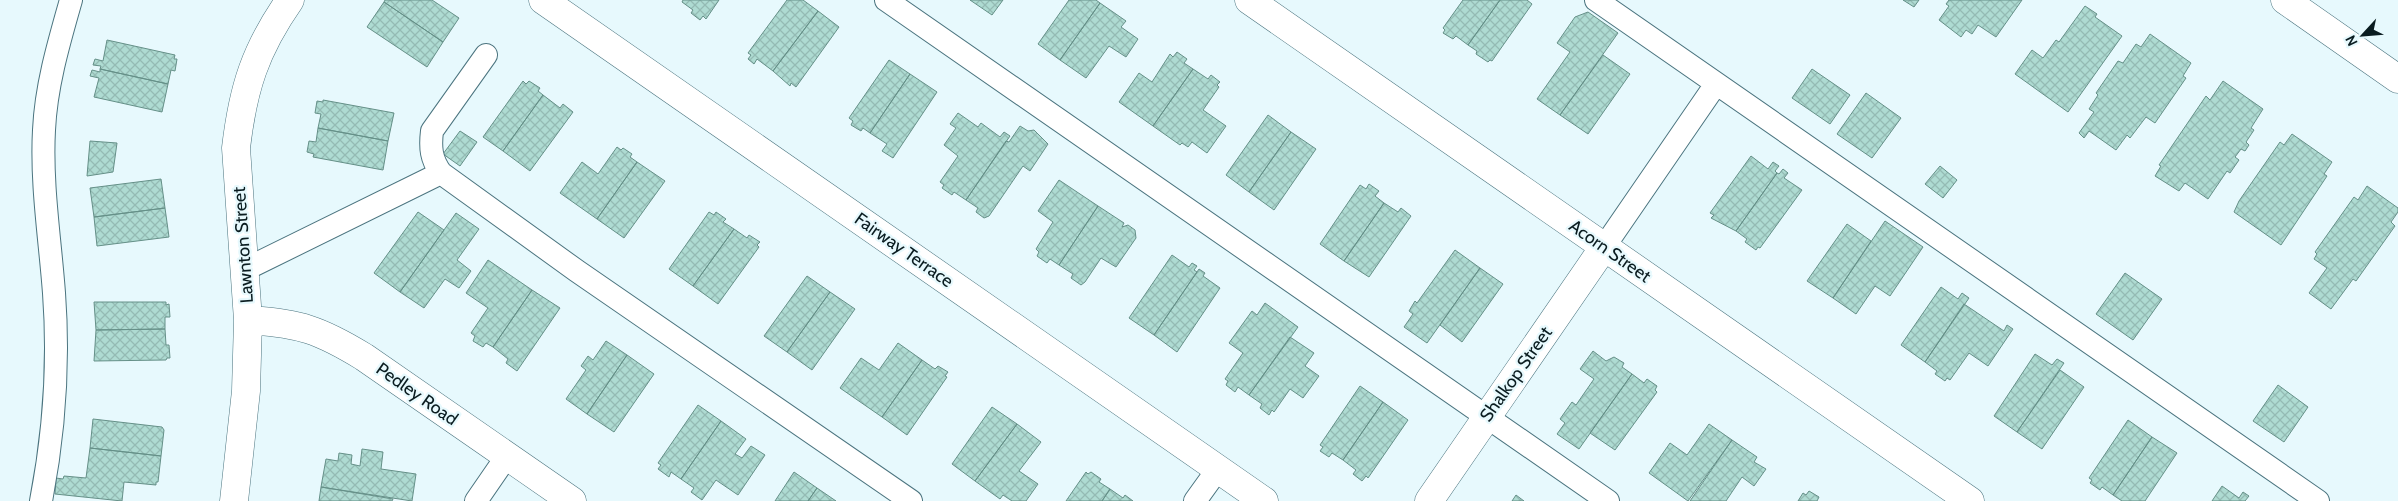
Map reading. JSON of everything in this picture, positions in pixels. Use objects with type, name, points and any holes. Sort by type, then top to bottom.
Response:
[{"type":"street","name":"Lawnton Street","points":[[234,501],[246,391],[248,320],[246,269],[236,148],[242,103],[253,66],[264,42],[290,0]]},
{"type":"street","name":"Fairway Terrace","points":[[543,0],[1264,501]]},
{"type":"street","name":"Acorn Street","points":[[1249,0],[1970,501]]},
{"type":"street","points":[[2285,0],[2398,79]]},
{"type":"street","name":"Shalkop Street","points":[[1429,501],[1604,246]]},
{"type":"street","name":"Pedley Road","points":[[248,320],[293,324],[316,330],[338,341],[572,501]]},
{"type":"lane","points":[[41,501],[52,412],[55,347],[54,286],[44,179],[44,129],[50,85],[71,0]]},
{"type":"lane","points":[[886,0],[1608,501]]},
{"type":"lane","points":[[1596,0],[2318,501]]},
{"type":"lane","points":[[486,54],[432,131],[430,147],[433,161],[441,173],[577,271],[911,501]]},
{"type":"lane","points":[[1604,246],[1716,84]]},
{"type":"lane","points":[[246,269],[441,173]]},
{"type":"lane","points":[[476,501],[508,456]]},
{"type":"lane","points":[[1195,501],[1218,468]]},
{"type":"building","points":[[385,0],[432,0],[459,18],[443,42],[384,2]]},
{"type":"building","points":[[683,0],[719,0],[706,19],[703,16],[700,20],[691,13],[693,10],[682,2]]},
{"type":"building","points":[[787,0],[803,0],[818,11],[773,71],[757,59],[754,64],[748,59],[751,55],[748,53]]},
{"type":"building","points":[[970,0],[1003,0],[992,15]]},
{"type":"building","points":[[1069,0],[1096,0],[1100,3],[1060,60],[1038,44]]},
{"type":"building","points":[[1463,0],[1500,0],[1468,45],[1456,36],[1453,39],[1443,33],[1445,30],[1443,28]]},
{"type":"building","points":[[1500,0],[1527,0],[1532,4],[1492,61],[1488,62],[1476,54],[1477,51],[1468,45]]},
{"type":"building","points":[[1903,0],[1919,0],[1914,7]]},
{"type":"building","points":[[1949,0],[2022,0],[1996,37],[1978,25],[1972,34],[1966,30],[1961,37],[1939,20],[1949,6],[1946,4]]},
{"type":"building","points":[[384,2],[443,42],[427,67],[367,27]]},
{"type":"building","points":[[1100,3],[1126,21],[1121,27],[1138,39],[1126,57],[1109,46],[1086,78],[1060,60]]},
{"type":"building","points":[[2085,6],[2097,14],[2095,17],[2122,36],[2068,112],[2015,74],[2032,50],[2043,58],[2056,40],[2059,42]]},
{"type":"building","points":[[818,11],[839,27],[796,87],[791,83],[790,86],[773,71]]},
{"type":"building","points":[[1588,12],[1618,33],[1560,115],[1537,99],[1570,52],[1557,43],[1575,17]]},
{"type":"building","points":[[2150,34],[2191,63],[2183,76],[2186,78],[2155,123],[2146,117],[2130,138],[2127,135],[2116,150],[2089,131],[2084,138],[2079,133],[2094,112],[2089,109],[2098,95],[2096,93],[2118,61],[2123,63],[2136,44],[2141,47]]},
{"type":"building","points":[[107,40],[175,55],[174,59],[177,59],[175,71],[171,70],[168,84],[100,69],[101,66],[93,65],[95,59],[103,61]]},
{"type":"building","points":[[1177,52],[1187,59],[1184,63],[1193,69],[1153,126],[1119,102],[1139,73],[1152,82],[1170,54],[1173,57]]},
{"type":"building","points":[[1603,55],[1630,74],[1588,134],[1560,115]]},
{"type":"building","points":[[889,60],[910,74],[870,133],[863,128],[861,131],[851,125],[853,121],[849,118]]},
{"type":"building","points":[[100,69],[168,84],[162,112],[94,97],[99,78],[90,76],[92,70],[100,72]]},
{"type":"building","points":[[1193,69],[1208,79],[1211,75],[1220,82],[1217,85],[1219,87],[1203,110],[1226,126],[1207,153],[1192,142],[1188,147],[1182,143],[1180,145],[1153,126]]},
{"type":"building","points":[[1812,69],[1850,95],[1830,124],[1792,98]]},
{"type":"building","points":[[910,74],[937,92],[893,158],[882,151],[887,144],[870,133]]},
{"type":"building","points":[[523,81],[526,84],[529,81],[540,88],[538,91],[543,95],[503,151],[483,137]]},
{"type":"building","points":[[2223,81],[2263,109],[2251,128],[2254,130],[2246,142],[2249,145],[2245,151],[2241,149],[2235,157],[2239,160],[2230,173],[2227,171],[2208,199],[2185,183],[2179,191],[2155,176],[2161,166],[2159,165],[2206,96],[2210,100]]},
{"type":"building","points":[[1866,93],[1901,118],[1872,158],[1837,134]]},
{"type":"building","points":[[543,95],[560,108],[563,104],[573,112],[530,171],[503,151]]},
{"type":"building","points":[[323,100],[394,113],[388,141],[318,128],[321,114],[315,113],[317,101],[323,102]]},
{"type":"building","points":[[958,113],[978,127],[981,123],[1000,137],[1004,132],[1010,136],[966,200],[954,192],[952,195],[942,188],[944,185],[940,182],[958,156],[944,145],[956,128],[950,124]]},
{"type":"building","points":[[1268,115],[1291,132],[1249,192],[1226,175]]},
{"type":"building","points":[[1020,126],[1028,131],[1034,130],[1048,144],[1030,171],[1023,166],[989,216],[984,218],[976,212],[978,208],[966,200],[1006,141],[1009,142]]},
{"type":"building","points":[[318,128],[388,141],[383,170],[313,157],[314,154],[307,152],[309,141],[316,142]]},
{"type":"building","points":[[460,131],[477,142],[460,166],[443,154]]},
{"type":"building","points":[[1291,132],[1316,149],[1274,210],[1249,192]]},
{"type":"building","points":[[2292,134],[2332,162],[2324,174],[2327,176],[2281,245],[2234,212],[2239,201],[2280,142],[2284,145]]},
{"type":"building","points":[[90,141],[117,143],[113,172],[87,176]]},
{"type":"building","points":[[617,147],[621,150],[623,148],[632,154],[630,157],[637,162],[597,219],[560,193],[582,162],[598,174]]},
{"type":"building","points":[[1751,156],[1768,169],[1773,162],[1779,166],[1775,171],[1777,173],[1736,231],[1711,218],[1714,215],[1710,213]]},
{"type":"building","points":[[637,162],[665,181],[624,238],[597,219]]},
{"type":"building","points":[[1940,166],[1957,180],[1943,198],[1925,184]]},
{"type":"building","points":[[1783,169],[1788,173],[1784,178],[1802,190],[1760,248],[1758,247],[1756,250],[1745,242],[1747,239],[1736,231],[1777,173],[1779,174]]},
{"type":"building","points":[[161,179],[165,208],[94,217],[90,188]]},
{"type":"building","points":[[1059,180],[1098,206],[1059,265],[1050,259],[1047,263],[1037,256],[1039,252],[1036,249],[1053,222],[1038,211]]},
{"type":"building","points":[[1369,184],[1379,191],[1375,196],[1384,203],[1344,261],[1320,244],[1360,185],[1366,189]]},
{"type":"building","points":[[2367,186],[2398,208],[2398,212],[2391,222],[2395,226],[2356,281],[2353,279],[2331,309],[2309,293],[2327,268],[2314,259],[2317,254],[2315,252],[2354,197],[2358,200]]},
{"type":"building","points":[[1384,203],[1398,212],[1401,208],[1411,216],[1369,277],[1344,261]]},
{"type":"building","points":[[1098,206],[1124,223],[1122,227],[1128,225],[1135,230],[1136,238],[1116,267],[1101,258],[1081,285],[1071,278],[1073,274],[1059,265]]},
{"type":"building","points":[[165,208],[169,237],[97,246],[94,217]]},
{"type":"building","points":[[418,212],[444,230],[400,292],[374,273]]},
{"type":"building","points":[[709,212],[714,215],[716,212],[726,219],[723,222],[734,229],[693,286],[669,269]]},
{"type":"building","points":[[456,213],[479,229],[457,260],[471,271],[459,288],[445,279],[424,308],[400,292]]},
{"type":"building","points":[[1885,221],[1923,247],[1890,296],[1875,286],[1856,314],[1833,298]]},
{"type":"building","points":[[1847,224],[1871,241],[1833,298],[1807,281]]},
{"type":"building","points":[[734,229],[747,238],[749,235],[760,242],[757,245],[759,247],[718,304],[693,286]]},
{"type":"building","points":[[1455,250],[1480,268],[1427,343],[1404,327],[1413,314],[1409,311],[1415,301],[1417,303]]},
{"type":"building","points":[[1172,255],[1189,267],[1192,263],[1197,266],[1194,270],[1197,272],[1154,335],[1129,318]]},
{"type":"building","points":[[488,260],[532,290],[493,347],[486,343],[483,347],[473,341],[475,336],[471,333],[488,308],[466,293]]},
{"type":"building","points":[[1480,268],[1503,284],[1462,342],[1440,325]]},
{"type":"building","points":[[1199,269],[1205,273],[1203,276],[1220,288],[1177,352],[1154,335]]},
{"type":"building","points":[[2125,273],[2162,299],[2133,340],[2096,314]]},
{"type":"building","points":[[807,276],[830,292],[787,352],[764,336]]},
{"type":"building","points":[[1941,287],[1958,299],[1962,293],[1969,298],[1925,362],[1901,345]]},
{"type":"building","points":[[532,290],[560,308],[517,371],[506,363],[508,359],[493,347]]},
{"type":"building","points":[[830,292],[855,309],[812,370],[787,352]]},
{"type":"building","points":[[94,302],[166,302],[166,305],[169,304],[170,317],[165,317],[165,329],[96,330]]},
{"type":"building","points":[[1265,303],[1298,327],[1249,395],[1238,387],[1235,392],[1226,385],[1228,381],[1225,379],[1243,353],[1229,343],[1252,311],[1257,315]]},
{"type":"building","points":[[1964,304],[2004,331],[2007,325],[2013,329],[1988,366],[1969,353],[1950,380],[1947,378],[1945,381],[1935,374],[1937,371],[1925,362]]},
{"type":"building","points":[[165,329],[166,345],[169,345],[170,358],[166,360],[94,361],[96,330]]},
{"type":"building","points":[[1290,337],[1314,353],[1305,366],[1319,376],[1303,398],[1290,389],[1274,412],[1272,410],[1269,415],[1260,408],[1262,404],[1249,395]]},
{"type":"building","points":[[606,341],[627,355],[587,414],[566,399],[586,370],[581,366],[588,356],[593,360]]},
{"type":"building","points":[[898,343],[922,360],[882,417],[840,388],[861,358],[879,370]]},
{"type":"building","points":[[1593,351],[1606,361],[1614,357],[1624,363],[1622,367],[1632,374],[1579,449],[1557,434],[1565,423],[1560,419],[1572,402],[1576,405],[1594,379],[1580,369]]},
{"type":"building","points":[[2035,354],[2052,365],[2057,359],[2064,363],[2017,432],[1994,416]]},
{"type":"building","points":[[627,355],[654,374],[614,432],[587,414]]},
{"type":"building","points":[[922,360],[935,369],[938,366],[948,372],[945,376],[947,377],[907,435],[882,417]]},
{"type":"building","points":[[2060,370],[2084,387],[2042,449],[2017,432]]},
{"type":"building","points":[[1632,374],[1644,383],[1647,379],[1657,386],[1655,390],[1657,392],[1615,450],[1590,433]]},
{"type":"building","points":[[2278,385],[2308,407],[2284,442],[2253,421]]},
{"type":"building","points":[[1360,386],[1383,402],[1343,460],[1332,453],[1329,457],[1320,451],[1323,447],[1320,445]]},
{"type":"building","points":[[1383,402],[1408,420],[1368,478],[1366,476],[1362,481],[1353,474],[1356,470],[1343,460]]},
{"type":"building","points":[[698,405],[721,421],[681,479],[671,472],[669,477],[658,469],[661,465],[658,463]]},
{"type":"building","points":[[992,407],[1017,424],[975,481],[952,464]]},
{"type":"building","points":[[93,419],[162,427],[164,430],[161,456],[90,448]]},
{"type":"building","points":[[2128,420],[2152,437],[2113,495],[2102,487],[2100,490],[2090,483],[2092,480],[2089,478]]},
{"type":"building","points":[[721,421],[746,439],[735,454],[742,458],[751,446],[765,455],[738,495],[716,480],[702,500],[691,492],[694,488],[681,479]]},
{"type":"building","points":[[1017,424],[1041,442],[1019,471],[1038,484],[1026,501],[1012,501],[1003,495],[1000,499],[975,481]]},
{"type":"building","points":[[1709,424],[1732,440],[1688,501],[1649,473],[1670,443],[1687,455]]},
{"type":"building","points":[[2152,437],[2177,453],[2145,501],[2122,501],[2113,495]]},
{"type":"building","points":[[1732,440],[1757,457],[1754,462],[1766,469],[1754,486],[1742,477],[1726,501],[1690,501]]},
{"type":"building","points":[[90,448],[161,456],[158,482],[156,482],[156,485],[124,482],[122,501],[55,494],[56,478],[63,479],[64,476],[86,478]]},
{"type":"building","points":[[362,449],[383,452],[381,469],[416,474],[412,501],[321,487],[326,459],[338,461],[339,453],[352,455],[351,464],[360,466]]},
{"type":"building","points":[[794,472],[817,488],[808,501],[775,501]]},
{"type":"building","points":[[1086,472],[1088,474],[1091,472],[1101,479],[1099,482],[1110,489],[1102,501],[1066,501]]},
{"type":"building","points":[[2222,486],[2239,498],[2243,492],[2249,496],[2245,501],[2212,501]]},
{"type":"building","points":[[321,487],[393,499],[392,501],[319,501]]},
{"type":"building","points":[[817,488],[836,501],[808,501]]},
{"type":"building","points":[[1110,489],[1123,498],[1125,495],[1133,501],[1102,501]]},
{"type":"building","points":[[1809,491],[1819,497],[1817,501],[1798,501],[1803,493],[1806,495]]},
{"type":"building","points":[[1516,495],[1524,501],[1512,501]]}]
